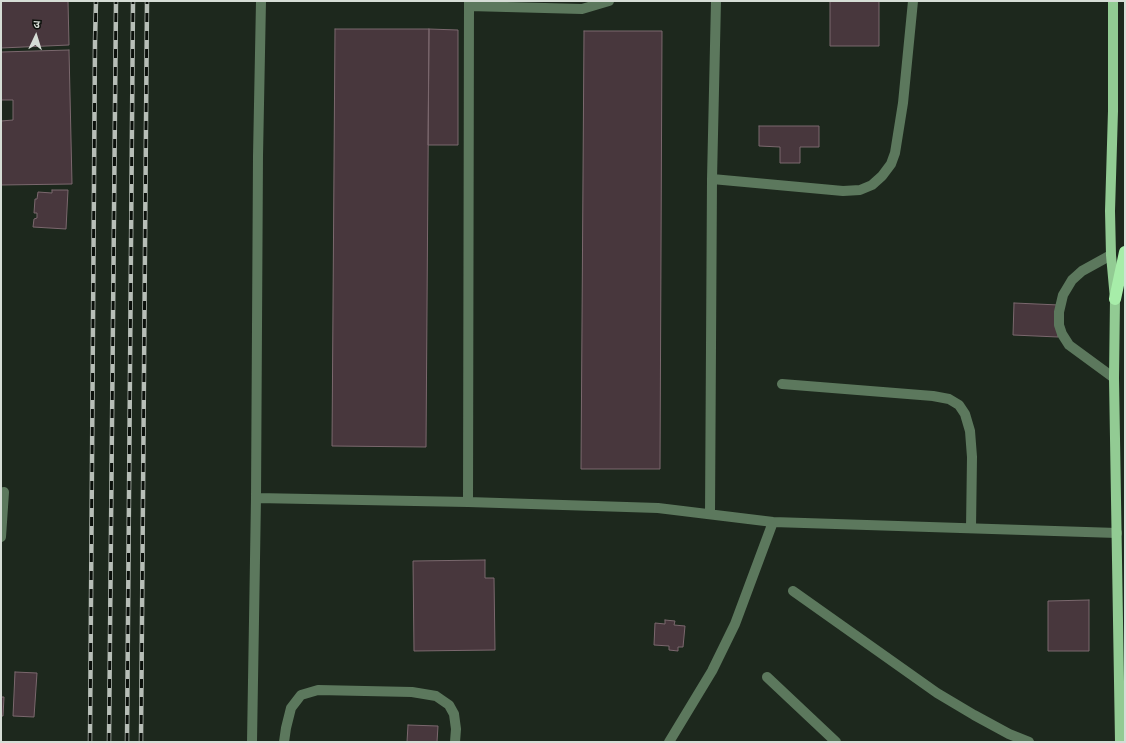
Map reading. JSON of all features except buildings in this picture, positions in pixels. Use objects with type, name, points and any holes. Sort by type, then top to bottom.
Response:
[{"type":"highway","points":[[1115,299],[1125,252]]},
{"type":"main road","points":[[1113,1],[1113,111],[1110,211],[1111,255],[1115,299],[1114,378],[1120,742]]},
{"type":"street","points":[[252,742],[261,1]]},
{"type":"street","points":[[468,502],[469,3],[582,9],[609,1]]},
{"type":"street","points":[[710,514],[712,180],[716,1]]},
{"type":"street","points":[[712,180],[843,191],[860,190],[872,184],[882,176],[891,164],[895,153],[903,103],[913,1]]},
{"type":"street","points":[[1111,255],[1082,271],[1072,280],[1063,295],[1059,312],[1059,325],[1062,334],[1070,345],[1114,378]]},
{"type":"street","points":[[782,384],[933,396],[949,398],[959,405],[965,414],[970,431],[972,457],[972,528]]},
{"type":"street","points":[[1,536],[4,492]]},
{"type":"street","points":[[256,498],[468,502],[658,508],[773,522],[1117,533]]},
{"type":"street","points":[[669,742],[712,671],[735,624],[773,522]]},
{"type":"street","points":[[793,591],[937,692],[974,715],[1009,734],[1029,742]]},
{"type":"street","points":[[767,677],[836,742]]},
{"type":"street","points":[[284,742],[291,708],[301,695],[318,690],[412,692],[436,696],[449,705],[454,714],[456,729],[455,742]]},
{"type":"railway","points":[[90,742],[96,1]]},
{"type":"railway","points":[[109,742],[116,1]]},
{"type":"railway","points":[[127,742],[133,1]]},
{"type":"railway","points":[[141,742],[147,1]]}]
